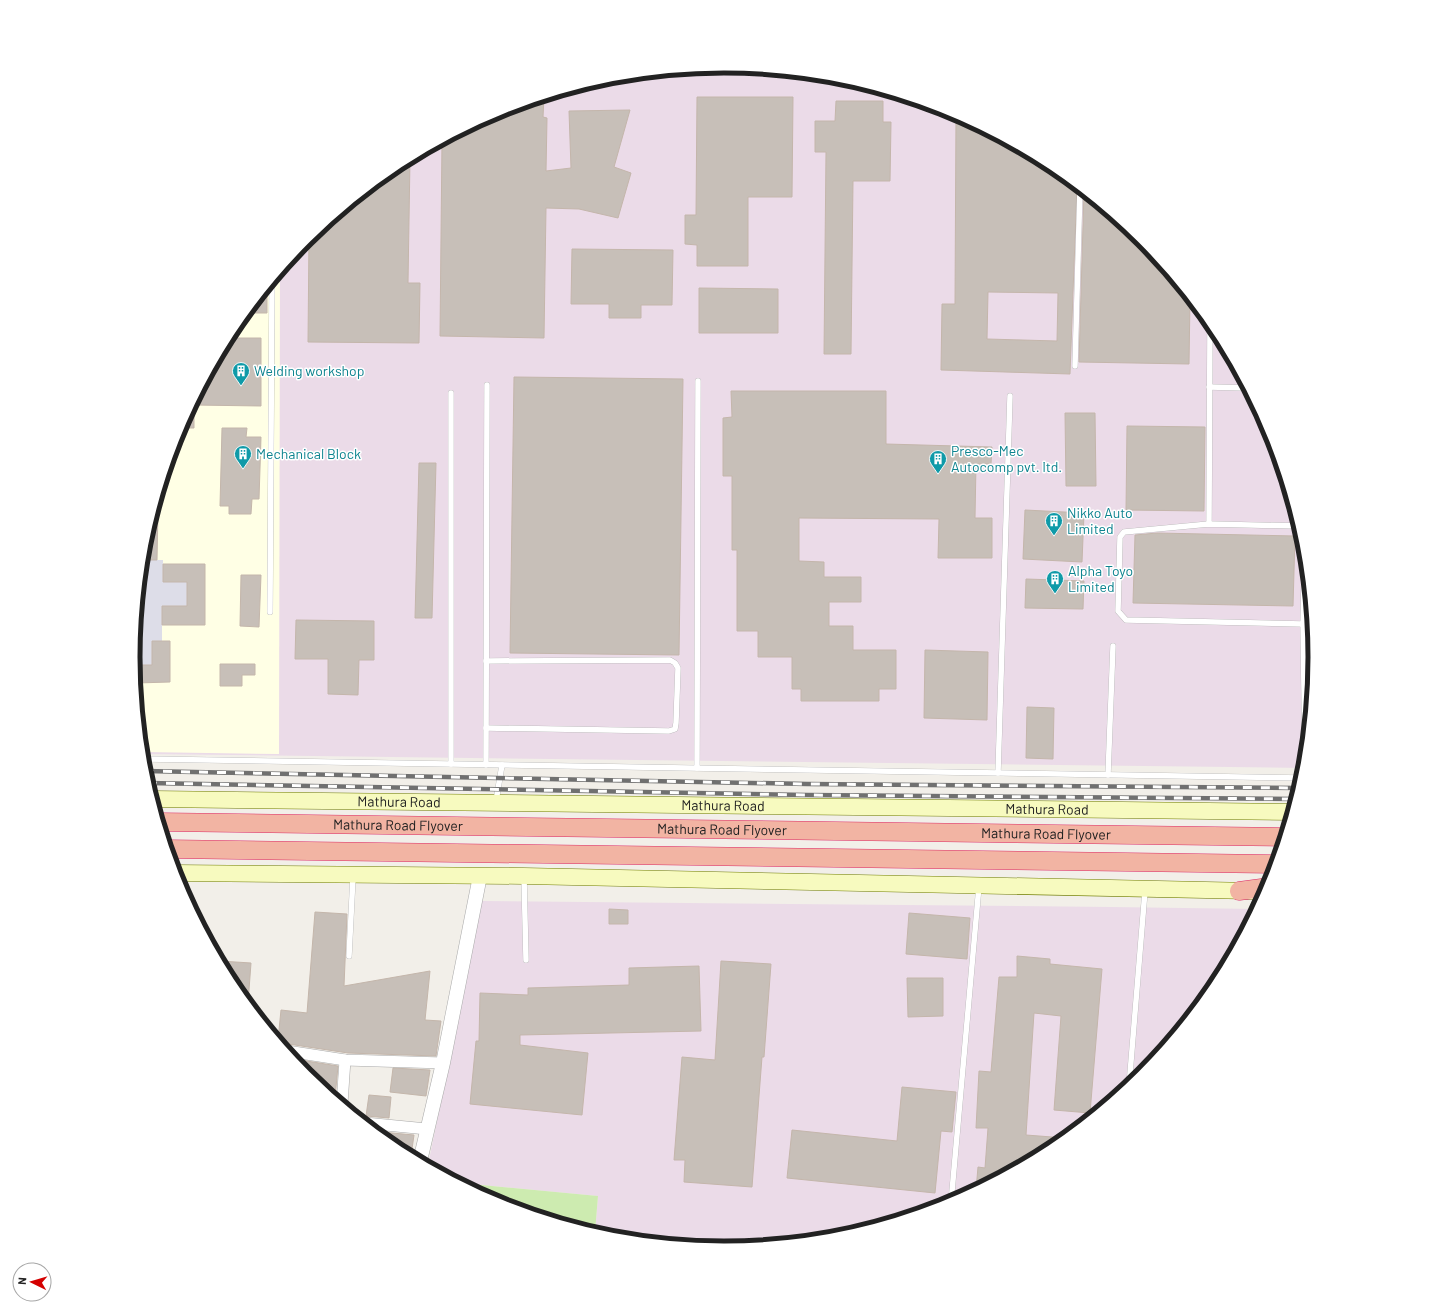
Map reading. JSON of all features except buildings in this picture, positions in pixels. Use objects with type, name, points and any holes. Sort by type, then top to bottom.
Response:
[{"type":"highway","name":"Mathura Road Flyover","points":[[164,822],[1280,838]]},
{"type":"highway","name":"Mathura Road Flyover","points":[[173,849],[1270,864]]},
{"type":"highway","points":[[1240,891],[1259,892]]},
{"type":"main road","name":"Mathura Road","points":[[158,800],[1288,812]]},
{"type":"main road","points":[[182,873],[524,876],[979,884],[1240,891]]},
{"type":"street","points":[[421,1156],[443,1063],[480,876]]},
{"type":"street","points":[[295,1052],[344,1060],[443,1063]]},
{"type":"street","points":[[342,1099],[344,1060]]},
{"type":"street","points":[[374,1124],[427,1128]]},
{"type":"lane","points":[[1075,366],[1080,194]]},
{"type":"lane","points":[[270,612],[272,288]]},
{"type":"lane","points":[[1209,524],[1208,387],[1210,332]]},
{"type":"lane","points":[[697,768],[698,381]]},
{"type":"lane","points":[[486,765],[487,386]]},
{"type":"lane","points":[[1208,387],[1242,388]]},
{"type":"lane","points":[[451,392],[451,764]]},
{"type":"lane","points":[[998,773],[1010,396]]},
{"type":"lane","points":[[1293,526],[1209,524],[1124,532],[1120,537],[1118,611],[1126,620],[1303,624]]},
{"type":"lane","points":[[1304,579],[1305,726]]},
{"type":"lane","points":[[1108,775],[1113,646]]},
{"type":"lane","points":[[486,661],[670,660],[675,662],[678,668],[676,723],[675,728],[669,731],[486,728]]},
{"type":"lane","points":[[150,759],[1296,778]]},
{"type":"lane","points":[[496,804],[502,765]]},
{"type":"lane","points":[[349,956],[353,875]]},
{"type":"lane","points":[[524,876],[526,960]]},
{"type":"lane","points":[[952,1195],[979,884]]},
{"type":"lane","points":[[1130,1077],[1145,888]]},
{"type":"shaded area","points":[[724,73],[763,74],[838,84],[876,93],[948,117],[983,133],[1049,171],[1110,218],[1137,244],[1164,272],[1188,301],[1210,333],[1230,365],[1264,434],[1278,469],[1289,506],[1297,543],[1304,581],[1308,657],[1304,733],[1298,768],[149,754],[145,733],[140,657],[145,581],[160,506],[171,469],[201,399],[219,365],[261,301],[285,272],[339,218],[400,171],[466,133],[501,117],[573,93],[611,84],[686,74]]},
{"type":"shaded area","points":[[280,278],[279,754],[149,752],[145,733],[140,657],[145,581],[160,506],[171,469],[201,399],[219,365],[261,301]]},
{"type":"shaded area","points":[[149,560],[163,560],[163,582],[187,582],[187,606],[162,606],[162,641],[152,641],[152,665],[140,665],[145,581]]},
{"type":"shaded area","points":[[482,901],[1251,909],[1230,949],[1188,1013],[1164,1042],[1110,1096],[1049,1143],[1016,1163],[983,1181],[948,1197],[912,1210],[876,1221],[838,1230],[801,1236],[763,1240],[686,1240],[648,1236],[595,1226],[598,1196],[473,1184],[429,1161]]},
{"type":"green space","points":[[473,1184],[598,1196],[595,1226],[537,1210],[501,1197]]},
{"type":"railway","points":[[152,771],[807,784],[1293,788]]},
{"type":"railway","points":[[155,783],[807,795],[1291,799]]},
{"type":"place","name":"Welding workshop","points":[[241,386]]},
{"type":"place","name":"Mechanical Block","points":[[243,469]]},
{"type":"place","name":"Presco-Mec Autocomp pvt. ltd.","points":[[938,474]]},
{"type":"place","name":"Nikko Auto Limited","points":[[1054,536]]},
{"type":"place","name":"Alpha Toyo Limited","points":[[1055,594]]}]
